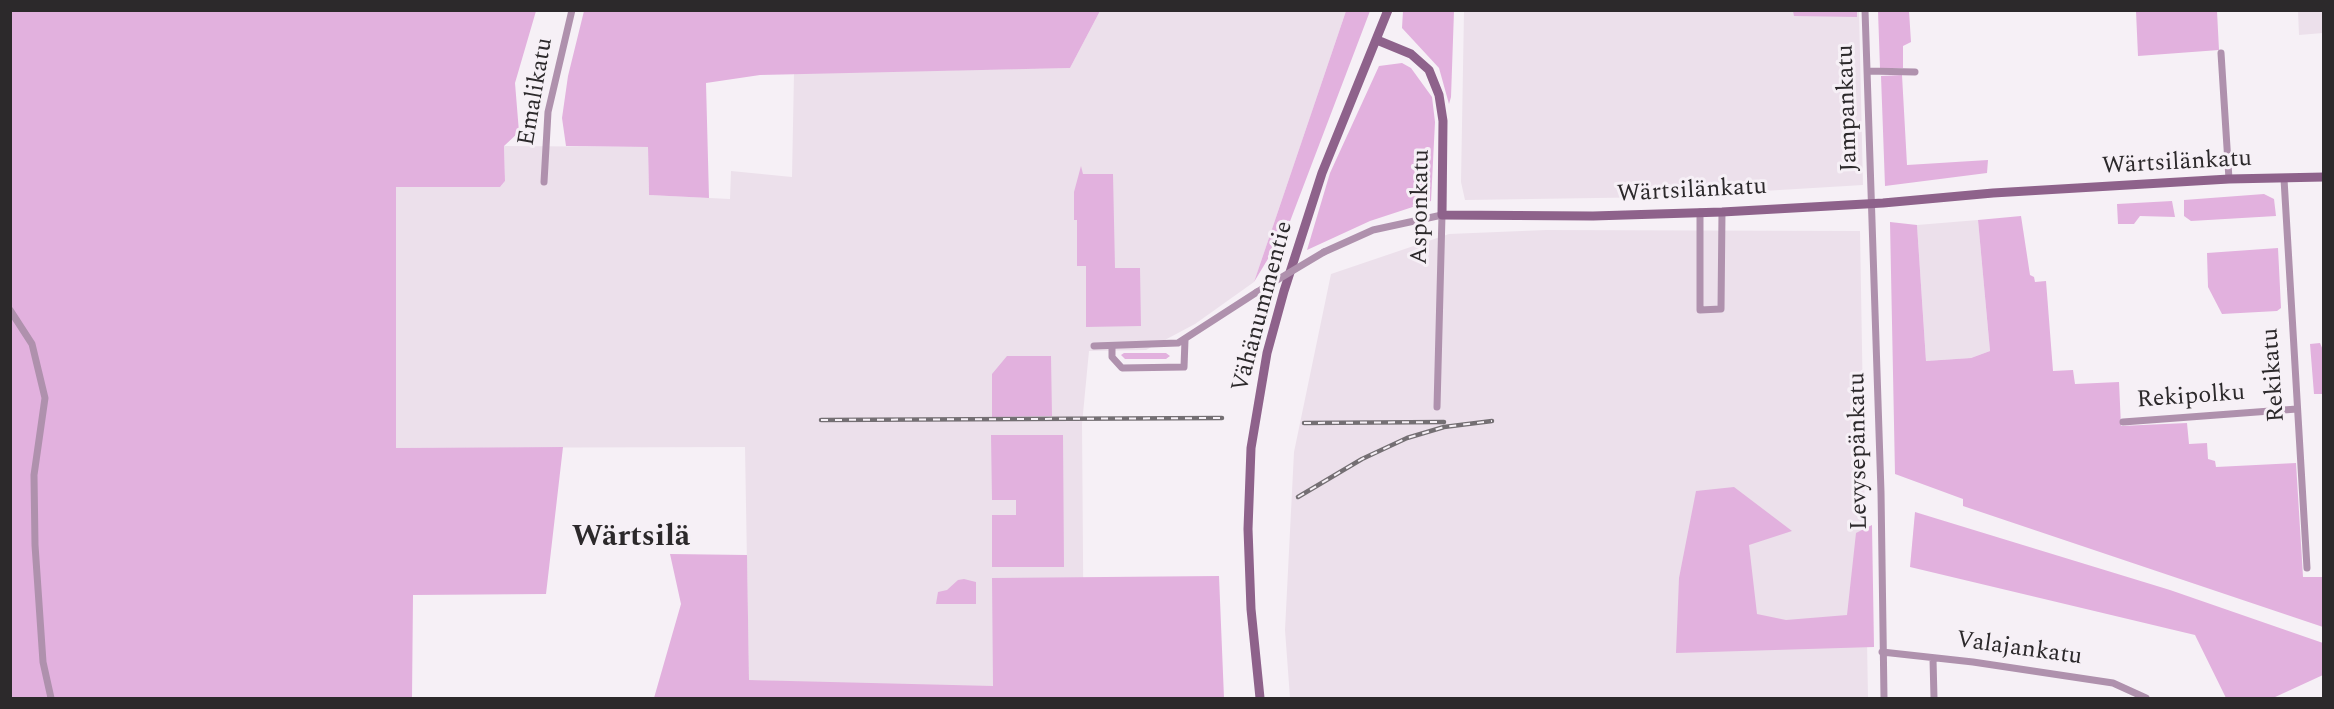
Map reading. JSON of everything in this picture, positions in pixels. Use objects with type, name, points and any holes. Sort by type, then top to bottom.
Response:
[{"type":"street","name":"Emalikatu","points":[[544,182],[548,112],[572,10]]},
{"type":"street","name":"Vähänummentie","points":[[1260,699],[1251,609],[1248,529],[1251,448],[1267,353],[1284,291],[1322,173],[1388,10]]},
{"type":"street","name":"Jampankatu","points":[[1865,10],[1872,203]]},
{"type":"street","name":"Asponkatu","points":[[1377,40],[1411,54],[1429,70],[1439,95],[1443,121],[1437,407]]},
{"type":"street","points":[[2221,53],[2229,179]]},
{"type":"street","points":[[1867,71],[1915,72]]},
{"type":"street","name":"Wärtsilänkatu","points":[[1094,346],[1170,344],[1185,340],[1257,292],[1324,252],[1373,230],[1442,215],[1593,216],[1722,212],[2229,179],[2324,177]]},
{"type":"street","name":"Rekikatu","points":[[2284,179],[2307,568]]},
{"type":"street","name":"Levysepänkatu","points":[[1872,203],[1881,492],[1884,699]]},
{"type":"street","points":[[1700,212],[1700,310],[1721,309],[1722,212]]},
{"type":"street","points":[[10,310],[32,344],[45,398],[34,475],[35,545],[43,662],[51,699]]},
{"type":"street","points":[[1112,346],[1112,357],[1122,368],[1184,367],[1185,340]]},
{"type":"street","name":"Rekipolku","points":[[2123,422],[2297,409]]},
{"type":"street","name":"Valajankatu","points":[[1882,652],[2113,683],[2146,699]]},
{"type":"street","points":[[1933,658],[1934,699]]},
{"type":"shaded area","points":[[584,10],[1100,11],[1070,68],[760,75],[706,83],[709,198],[649,195],[648,147],[566,146],[562,118],[568,76]]},
{"type":"shaded area","points":[[10,11],[536,11],[515,83],[519,132],[504,146],[505,181],[500,187],[396,187],[396,448],[563,447],[546,594],[413,595],[412,698],[11,698]]},
{"type":"shaded area","points":[[1100,11],[1346,11],[1254,282],[1195,324],[1146,350],[1089,351],[1082,424],[1084,688],[999,690],[749,680],[745,447],[396,448],[396,187],[500,187],[505,181],[504,146],[648,147],[649,195],[730,199],[731,171],[792,177],[794,73],[1070,68]]},
{"type":"shaded area","points":[[1346,11],[1370,11],[1289,224],[1254,282]]},
{"type":"shaded area","points":[[1403,11],[1454,11],[1449,104],[1439,68],[1402,28]]},
{"type":"shaded area","points":[[1464,11],[1859,11],[1863,185],[1663,197],[1465,200],[1461,182]]},
{"type":"shaded area","points":[[1793,11],[1857,11],[1857,17],[1794,16]]},
{"type":"shaded area","points":[[1878,11],[1909,11],[1911,42],[1903,46],[1903,68],[1880,68]]},
{"type":"shaded area","points":[[2136,11],[2217,11],[2219,50],[2138,56]]},
{"type":"shaded area","points":[[2298,11],[2323,11],[2323,33],[2299,35]]},
{"type":"shaded area","points":[[1402,63],[1411,68],[1432,97],[1435,122],[1431,201],[1370,221],[1307,250],[1330,173],[1379,66]]},
{"type":"shaded area","points":[[1902,75],[1907,165],[1988,160],[1987,173],[1885,186],[1881,76]]},
{"type":"shaded area","points":[[1081,166],[1083,174],[1113,174],[1115,268],[1140,268],[1141,326],[1086,327],[1086,266],[1077,266],[1077,220],[1074,220],[1074,192]]},
{"type":"shaded area","points":[[2264,194],[2274,199],[2276,216],[2191,221],[2184,216],[2184,200]]},
{"type":"shaded area","points":[[2172,201],[2175,217],[2140,216],[2134,224],[2118,224],[2117,204]]},
{"type":"shaded area","points":[[2021,216],[2030,275],[2034,277],[2035,282],[2046,281],[2053,371],[2073,370],[2075,384],[2119,382],[2121,426],[2187,423],[2189,444],[2207,443],[2208,459],[2215,461],[2216,467],[2296,463],[2303,577],[2323,577],[2323,627],[1963,506],[1963,499],[1895,474],[1890,222],[1917,225],[1926,361],[1971,358],[1990,351],[1978,220]]},
{"type":"shaded area","points":[[1978,220],[1990,351],[1971,358],[1926,361],[1917,225]]},
{"type":"shaded area","points":[[1546,230],[1860,231],[1868,698],[1290,698],[1285,630],[1294,452],[1331,274],[1449,234]]},
{"type":"shaded area","points":[[2278,248],[2281,308],[2277,311],[2222,314],[2208,287],[2207,253]]},
{"type":"shaded area","points":[[2320,343],[2323,350],[2323,394],[2314,394],[2310,344]]},
{"type":"shaded area","points":[[1124,353],[1166,353],[1170,356],[1166,359],[1125,359],[1121,355]]},
{"type":"shaded area","points":[[1007,356],[1051,356],[1052,416],[992,417],[992,374]]},
{"type":"shaded area","points":[[991,435],[1063,435],[1064,567],[992,567],[992,515],[1016,515],[1016,500],[992,500]]},
{"type":"shaded area","points":[[1734,487],[1792,531],[1749,545],[1757,614],[1786,620],[1847,615],[1856,533],[1872,525],[1874,647],[1676,653],[1679,578],[1696,491]]},
{"type":"shaded area","points":[[1915,512],[2170,590],[2323,643],[2323,675],[2273,698],[2226,698],[2195,635],[1910,567]]},
{"type":"shaded area","points":[[670,554],[747,555],[749,680],[993,686],[992,578],[1219,576],[1224,698],[654,698],[681,604]]},
{"type":"shaded area","points":[[958,580],[976,582],[976,604],[936,604],[938,592],[947,590]]},
{"type":"railway","points":[[821,420],[1222,418]]},
{"type":"railway","points":[[1298,497],[1362,459],[1407,438],[1444,427],[1492,421]]},
{"type":"railway","points":[[1304,423],[1444,422]]},
{"type":"district","name":"Wärtsilä","points":[[631,539]]}]
